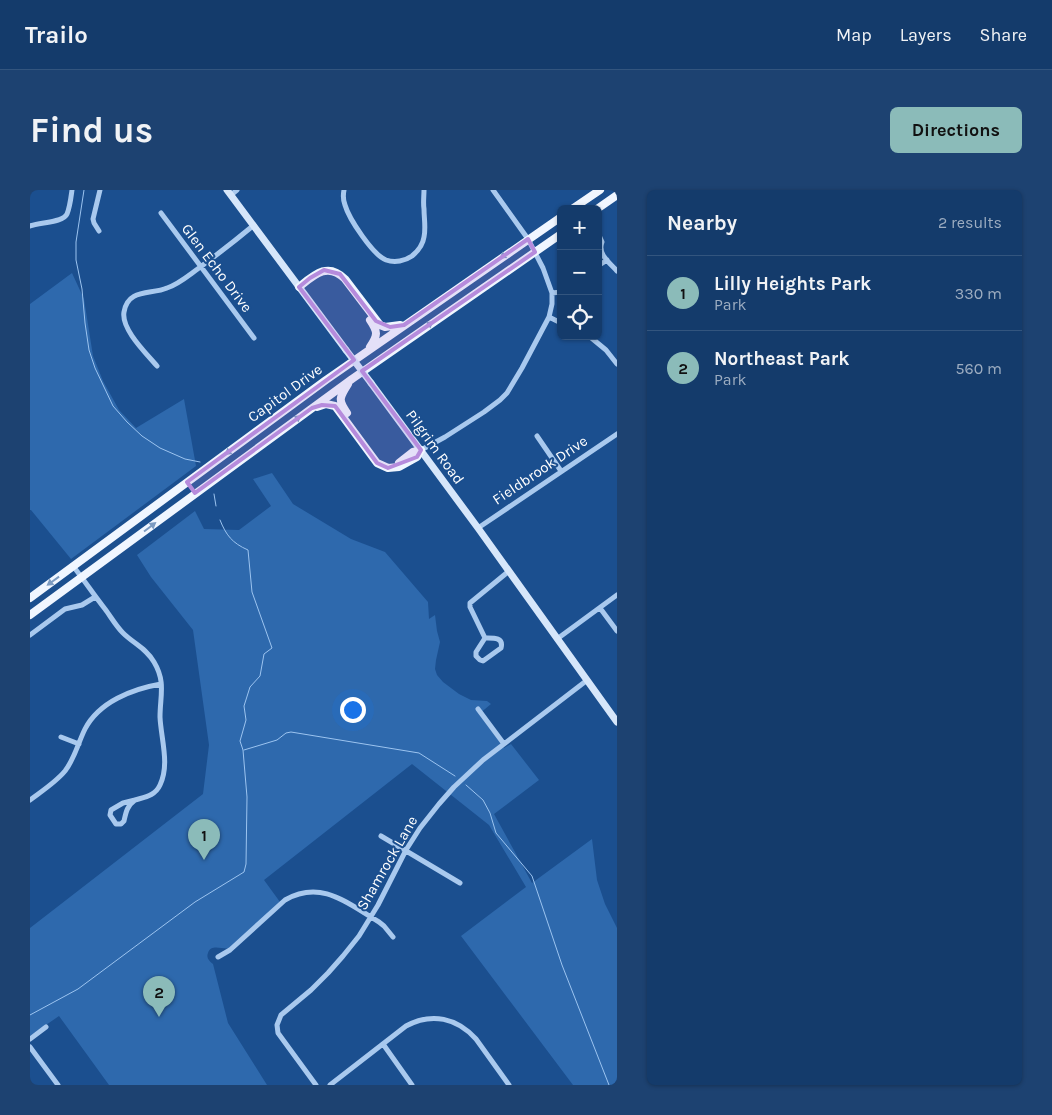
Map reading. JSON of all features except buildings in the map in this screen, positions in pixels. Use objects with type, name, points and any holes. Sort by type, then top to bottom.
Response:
[{"type":"main road","points":[[578,205],[600,190]]},
{"type":"main road","name":"Pilgrim Road","points":[[232,192],[254,225],[478,528],[617,722]]},
{"type":"main road","points":[[602,206],[617,195]]},
{"type":"main road","name":"Capitol Drive","points":[[30,598],[368,350],[557,220]]},
{"type":"main road","name":"Capitol Drive","points":[[30,615],[352,379],[557,237]]},
{"type":"main road","points":[[301,289],[310,278],[321,272],[336,271],[345,279],[380,324],[385,327],[404,325]]},
{"type":"main road","points":[[301,289],[324,275],[333,275],[340,279],[376,330],[377,336],[368,350]]},
{"type":"main road","points":[[460,286],[468,298]]},
{"type":"main road","points":[[352,379],[341,394],[340,402],[382,460],[390,464],[398,463],[413,452],[421,450]]},
{"type":"main road","points":[[312,408],[326,404],[335,406],[377,463],[382,466],[399,467],[417,457],[421,450]]},
{"type":"main road","points":[[187,482],[195,493]]},
{"type":"street","points":[[30,226],[64,218],[68,212],[72,190]]},
{"type":"street","points":[[99,231],[93,219],[100,190]]},
{"type":"street","points":[[344,190],[343,200],[351,219],[370,246],[382,258],[394,262],[410,258],[424,237],[424,190]]},
{"type":"street","points":[[421,450],[484,412],[507,393],[549,317],[552,293],[543,268],[528,239],[493,190]]},
{"type":"street","name":"Glen Echo Drive","points":[[161,213],[254,338]]},
{"type":"street","points":[[157,366],[124,322],[126,306],[133,297],[143,292],[160,291],[170,287],[201,266],[254,225]]},
{"type":"street","points":[[600,250],[617,271]]},
{"type":"street","points":[[602,263],[607,260]]},
{"type":"street","points":[[552,293],[557,292]]},
{"type":"street","points":[[549,317],[557,321]]},
{"type":"street","points":[[594,340],[606,350],[617,364]]},
{"type":"street","name":"Fieldbrook Drive","points":[[478,528],[617,434]]},
{"type":"street","points":[[537,436],[561,471]]},
{"type":"street","points":[[73,566],[123,633],[147,652],[157,667],[162,691],[160,716],[164,754],[162,781],[153,794],[122,803],[111,810],[110,815],[116,824],[121,824],[124,821],[126,809],[134,800]]},
{"type":"street","points":[[485,638],[470,607],[470,603],[508,571]]},
{"type":"street","points":[[557,639],[617,595]]},
{"type":"street","points":[[30,634],[65,609],[82,605],[95,597]]},
{"type":"street","points":[[600,608],[617,631]]},
{"type":"street","points":[[485,638],[498,638],[502,644],[501,648],[483,661],[476,656],[476,652],[485,638]]},
{"type":"street","name":"Shamrock Lane","points":[[316,1085],[278,1033],[276,1025],[279,1018],[284,1011],[311,990],[328,973],[351,946],[371,917],[406,850],[432,812],[454,787],[476,766],[586,680]]},
{"type":"street","points":[[30,800],[66,770],[84,730],[100,710],[133,692],[161,684]]},
{"type":"street","points":[[478,709],[504,744]]},
{"type":"street","points":[[61,737],[79,744]]},
{"type":"street","points":[[381,836],[460,883]]},
{"type":"street","points":[[218,957],[230,950],[281,903],[304,893],[319,892],[342,900],[384,926],[393,937]]},
{"type":"street","points":[[330,1085],[410,1024],[423,1019],[440,1019],[453,1022],[471,1033],[510,1085]]},
{"type":"street","points":[[30,1039],[46,1027]]},
{"type":"street","points":[[383,1044],[412,1085]]},
{"type":"street","points":[[30,1047],[58,1085]]},
{"type":"highlighted area","points":[[528,239],[535,252],[362,371],[421,450],[417,457],[388,468],[377,463],[335,406],[322,405],[312,408],[195,493],[187,482],[354,360],[299,287],[310,278],[324,270],[340,274],[376,321],[390,327],[404,325]]},
{"type":"shaded area","points":[[72,273],[84,299],[93,356],[103,381],[119,410],[136,428],[184,399],[196,466],[71,559],[30,510],[30,304]]},
{"type":"shaded area","points":[[272,473],[293,504],[351,539],[385,552],[428,602],[429,619],[435,615],[440,642],[435,669],[437,675],[459,694],[471,700],[487,701],[491,704],[479,714],[504,748],[511,744],[539,780],[494,814],[532,883],[592,839],[597,880],[605,904],[617,928],[617,1085],[573,1085],[461,936],[526,887],[489,825],[412,764],[264,880],[280,902],[230,948],[212,948],[208,953],[208,959],[213,964],[228,1023],[267,1085],[109,1085],[59,1016],[30,1036],[30,928],[203,794],[209,745],[193,630],[151,577],[137,555],[195,511],[204,529],[239,530],[271,506],[253,479]]},
{"type":"waterway","points":[[84,190],[76,242],[76,260],[82,289],[89,350],[95,368],[113,406],[142,436],[160,448],[185,459],[200,462]]},
{"type":"waterway","points":[[214,494],[216,506]]},
{"type":"waterway","points":[[30,1015],[78,989],[195,902],[244,872],[246,864],[247,797],[243,750],[240,741],[246,720],[244,706],[250,687],[260,676],[264,654],[272,648],[252,592],[248,550],[230,538],[220,520]]},
{"type":"waterway","points":[[244,750],[277,740],[286,733],[291,732],[419,753],[455,776]]},
{"type":"waterway","points":[[466,785],[483,800],[490,813],[496,833],[532,876],[562,965],[609,1085]]},
{"type":"place","name":"Lilly Heights Park","points":[[204,860]]},
{"type":"place","name":"Northeast Park","points":[[159,1017]]}]
